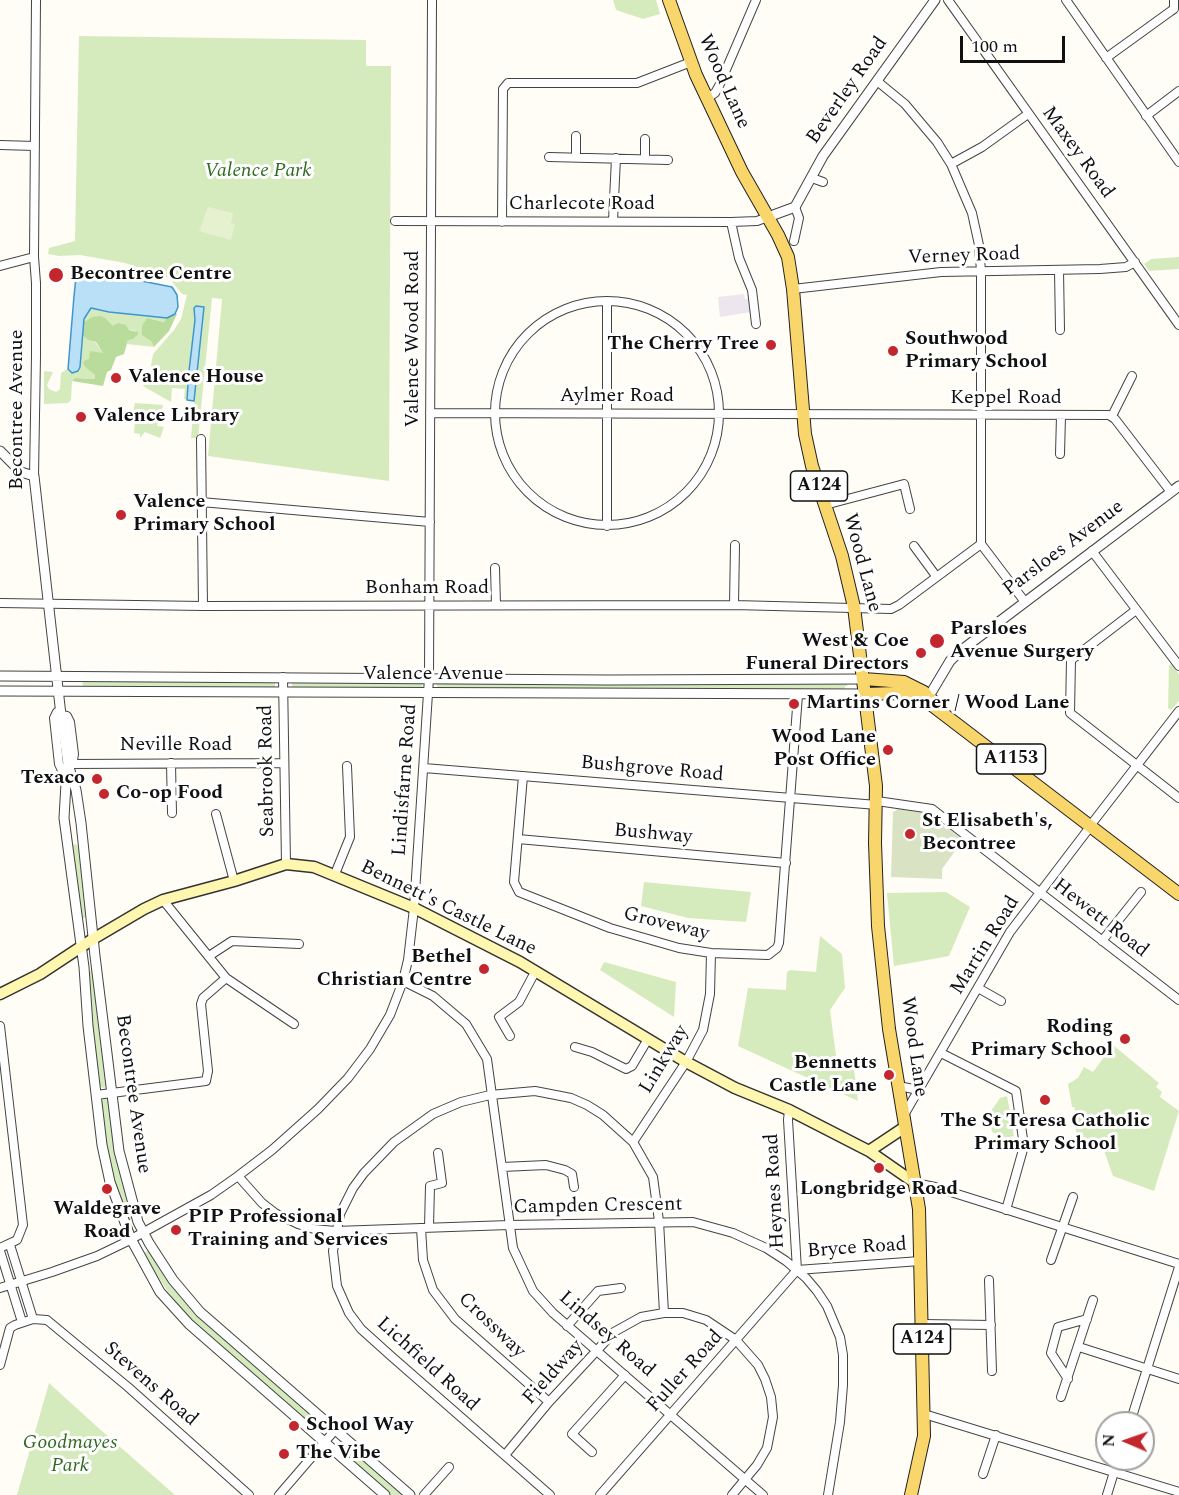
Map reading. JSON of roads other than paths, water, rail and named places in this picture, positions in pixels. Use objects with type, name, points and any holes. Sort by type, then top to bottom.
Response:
[{"type":"main road","name":"Wood Lane","points":[[669,0],[691,62],[707,98],[742,172],[788,257],[794,289],[803,414],[812,466],[842,556],[854,607],[864,679],[877,803],[875,843],[878,926],[889,1029],[904,1122]]},
{"type":"main road","name":"A1153","points":[[864,679],[904,682],[924,692],[933,706],[1179,887]]},
{"type":"main road","points":[[866,694],[896,693],[919,699],[928,698]]},
{"type":"main road","name":"A1153","points":[[1092,824],[1179,894]]},
{"type":"main road","name":"Bennett's Castle Lane","points":[[0,994],[40,974],[93,939],[163,900],[286,864],[314,867],[414,908],[535,972],[686,1062],[735,1088],[789,1110],[868,1150],[915,1183]]},
{"type":"main road","points":[[868,1150],[904,1122]]},
{"type":"main road","name":"A124","points":[[904,1122],[919,1209],[924,1414],[924,1436],[910,1495]]},
{"type":"street","name":"Becontree Avenue","points":[[36,0],[34,476],[58,692],[68,764],[76,790],[83,838],[119,1151],[128,1188],[143,1233],[173,1280],[200,1312],[410,1495]]},
{"type":"street","name":"Valence Wood Road","points":[[429,678],[432,0]]},
{"type":"street","points":[[707,98],[713,95],[719,86],[756,0]]},
{"type":"street","name":"Beverley Road","points":[[795,207],[823,156],[935,0]]},
{"type":"street","name":"Maxey Road","points":[[948,0],[1179,325]]},
{"type":"street","points":[[1066,0],[1179,162]]},
{"type":"street","points":[[1106,58],[1176,7]]},
{"type":"street","points":[[502,222],[504,89],[508,83],[637,83],[691,62]]},
{"type":"street","points":[[877,81],[893,93],[921,122],[951,164],[972,213],[979,245],[981,271],[981,544],[1024,602]]},
{"type":"street","points":[[1146,116],[1179,91]]},
{"type":"street","points":[[951,164],[982,147],[1028,114]]},
{"type":"street","points":[[576,136],[576,157]]},
{"type":"street","points":[[645,139],[645,159]]},
{"type":"street","points":[[0,145],[35,146]]},
{"type":"street","points":[[549,157],[668,160]]},
{"type":"street","points":[[614,221],[616,158]]},
{"type":"street","points":[[812,178],[823,182]]},
{"type":"street","points":[[768,217],[795,207],[799,218],[794,241]]},
{"type":"street","name":"Charlecote Road","points":[[395,221],[731,222],[757,221],[768,217]]},
{"type":"street","points":[[731,222],[739,258],[752,290],[756,324]]},
{"type":"street","points":[[0,266],[34,257]]},
{"type":"street","name":"Verney Road","points":[[794,289],[908,275],[1126,267],[1135,262]]},
{"type":"street","points":[[1059,270],[1060,330]]},
{"type":"street","points":[[607,301],[607,526]]},
{"type":"street","points":[[607,301],[650,309],[676,324],[686,334],[696,345],[711,370],[719,414],[716,440],[709,460],[699,477],[681,498],[646,519],[607,526],[580,523],[554,513],[522,488],[501,453],[494,413],[502,373],[514,349],[528,333],[543,320],[567,308],[587,302],[607,301]]},
{"type":"street","points":[[1132,376],[1112,416],[1175,489]]},
{"type":"street","name":"Aylmer Road","points":[[430,413],[803,414]]},
{"type":"street","name":"Keppel Road","points":[[803,414],[1112,416]]},
{"type":"street","points":[[1060,454],[1061,416]]},
{"type":"street","points":[[201,439],[203,606]]},
{"type":"street","points":[[0,451],[21,472],[34,476]]},
{"type":"street","points":[[825,505],[904,484],[910,509]]},
{"type":"street","name":"Parsloes Avenue","points":[[928,698],[950,661],[959,652],[1175,489]]},
{"type":"street","points":[[201,502],[430,522]]},
{"type":"street","name":"Bonham Road","points":[[0,603],[203,606],[734,605],[891,609],[981,544]]},
{"type":"street","points":[[734,605],[735,546]]},
{"type":"street","points":[[914,546],[936,576]]},
{"type":"street","points":[[1092,551],[1179,666]]},
{"type":"street","points":[[495,568],[496,605]]},
{"type":"street","points":[[1136,610],[1071,660],[1071,715],[1179,798]]},
{"type":"street","name":"Valence Avenue","points":[[0,675],[864,679]]},
{"type":"street","name":"Seabrook Road","points":[[283,677],[286,864]]},
{"type":"street","name":"Lindisfarne Road","points":[[143,1233],[211,1195],[272,1150],[318,1109],[348,1077],[370,1049],[390,1015],[408,960],[414,908],[429,678]]},
{"type":"street","name":"Valence Avenue","points":[[0,692],[866,694]]},
{"type":"street","name":"Groveway","points":[[523,776],[514,882],[515,887],[525,896],[610,928],[679,948],[711,953],[768,955],[777,948],[792,799],[798,695]]},
{"type":"street","name":"Martin Road","points":[[904,1122],[919,1090],[1010,932],[1179,711]]},
{"type":"street","name":"Becontree Avenue","points":[[61,713],[57,712],[54,718],[59,764],[66,779]]},
{"type":"street","name":"Neville Road","points":[[68,764],[284,762]]},
{"type":"street","points":[[171,763],[172,813]]},
{"type":"street","name":"Becontree Avenue","points":[[68,764],[64,818],[81,947],[96,1095],[106,1169],[131,1239],[160,1292],[174,1309],[385,1495]]},
{"type":"street","points":[[335,874],[350,837],[347,766]]},
{"type":"street","name":"Bushgrove Road","points":[[424,768],[792,799],[877,803]]},
{"type":"street","name":"Hewett Road","points":[[877,803],[932,809],[1179,1000]]},
{"type":"street","points":[[216,814],[234,881]]},
{"type":"street","points":[[67,841],[83,838]]},
{"type":"street","name":"Bushway","points":[[518,839],[786,863]]},
{"type":"street","points":[[1102,941],[1141,892]]},
{"type":"street","points":[[163,900],[226,978],[294,1024]]},
{"type":"street","points":[[209,956],[232,941],[299,944]]},
{"type":"street","name":"Linkway","points":[[633,1142],[686,1062],[703,1030],[707,1015],[711,953]]},
{"type":"street","points":[[510,1036],[499,1017],[519,1002],[535,972]]},
{"type":"street","points":[[96,1095],[206,1081],[208,1071],[201,1004],[203,998],[226,978]]},
{"type":"street","name":"Lindsey Road","points":[[403,981],[433,996],[466,1024],[487,1059],[513,1248],[533,1291],[567,1326],[763,1495]]},
{"type":"street","points":[[978,988],[1001,1001]]},
{"type":"street","points":[[0,1026],[4,1094],[23,1225],[14,1243],[0,1250],[22,1322]]},
{"type":"street","points":[[575,1047],[592,1052],[626,1069],[632,1066],[648,1039]]},
{"type":"street","points":[[941,1053],[1016,1091],[1024,1146],[1006,1210]]},
{"type":"street","points":[[898,1086],[919,1090]]},
{"type":"street","name":"Lichfield Road","points":[[550,1495],[361,1329],[349,1312],[337,1286],[333,1251],[340,1214],[353,1188],[394,1142],[433,1114],[461,1102],[493,1095],[535,1091],[572,1098],[603,1115],[633,1142],[653,1177],[659,1221],[664,1313]]},
{"type":"street","name":"Heynes Road","points":[[789,1110],[797,1270]]},
{"type":"street","name":"Crossway","points":[[438,1153],[442,1183],[430,1186],[423,1260],[433,1290],[455,1319],[549,1402]]},
{"type":"street","points":[[502,1167],[546,1165],[565,1170],[572,1174],[574,1187]]},
{"type":"street","name":"Campden Crescent","points":[[238,1176],[262,1203],[275,1213],[298,1224],[335,1231],[659,1221],[693,1222],[733,1233],[766,1248],[797,1270],[817,1291],[835,1322],[843,1355],[840,1422],[828,1495]]},
{"type":"street","points":[[915,1183],[935,1187],[1179,1266],[1134,1411]]},
{"type":"street","points":[[1051,1260],[1073,1197]]},
{"type":"street","points":[[0,1288],[97,1256],[143,1233]]},
{"type":"street","points":[[0,1365],[10,1328],[33,1319],[21,1281],[14,1243]]},
{"type":"street","name":"Bryce Road","points":[[797,1270],[920,1261]]},
{"type":"street","name":"Fuller Road","points":[[600,1495],[797,1270]]},
{"type":"street","points":[[989,1280],[992,1371]]},
{"type":"street","points":[[567,1326],[598,1291],[621,1288]]},
{"type":"street","points":[[1062,1397],[1093,1299]]},
{"type":"street","name":"Fieldway","points":[[505,1455],[549,1402],[614,1332],[641,1317],[664,1313],[683,1313],[706,1320],[736,1340],[750,1354],[765,1379],[771,1397],[773,1416],[767,1448],[757,1465],[732,1495]]},
{"type":"street","name":"Stevens Road","points":[[33,1319],[53,1323],[249,1495]]},
{"type":"street","points":[[1068,1379],[1051,1353],[1058,1327],[1087,1319]]},
{"type":"street","points":[[922,1324],[991,1325]]},
{"type":"street","points":[[1079,1347],[1179,1379]]},
{"type":"street","points":[[592,1452],[572,1434],[625,1375]]},
{"type":"street","points":[[924,1414],[1179,1494]]},
{"type":"street","points":[[279,1495],[335,1430]]},
{"type":"street","points":[[983,1474],[996,1435]]},
{"type":"street","points":[[424,1495],[449,1467]]},
{"type":"street","points":[[1107,1495],[1114,1472]]},
{"type":"water","points":[[81,269],[172,287],[177,295],[178,307],[175,314],[167,318],[91,308],[84,319],[80,367],[78,371],[72,373],[68,369],[74,296],[76,277]]},
{"type":"water","points":[[196,306],[204,307],[194,401],[187,400],[188,385],[185,379],[189,371]]},
{"type":"place","name":"Becontree Centre","points":[[56,275]]},
{"type":"place","name":"The Cherry Tree","points":[[771,345]]},
{"type":"place","name":"Southwood Primary School","points":[[893,351]]},
{"type":"place","name":"Valence House","points":[[116,378]]},
{"type":"place","name":"Valence Library","points":[[81,417]]},
{"type":"place","name":"Valence Primary School","points":[[121,515]]},
{"type":"place","name":"Parsloes Avenue Surgery","points":[[937,641]]},
{"type":"place","name":"West & Coe Funeral Directors","points":[[921,653]]},
{"type":"place","name":"Martins Corner / Wood Lane","points":[[794,704]]},
{"type":"place","name":"Wood Lane Post Office","points":[[888,750]]},
{"type":"place","name":"Texaco","points":[[97,779]]},
{"type":"place","name":"Co-op Food","points":[[104,794]]},
{"type":"place","name":"St Elisabeth's, Becontree","points":[[910,834]]},
{"type":"place","name":"Bethel Christian Centre","points":[[484,969]]},
{"type":"place","name":"Roding Primary School","points":[[1125,1039]]},
{"type":"place","name":"Bennetts Castle Lane","points":[[889,1075]]},
{"type":"place","name":"The St Teresa Catholic Primary School","points":[[1045,1100]]},
{"type":"place","name":"Longbridge Road","points":[[879,1168]]},
{"type":"place","name":"Waldegrave Road","points":[[107,1189]]},
{"type":"place","name":"PIP Professional Training and Services","points":[[176,1230]]},
{"type":"place","name":"School Way","points":[[294,1426]]},
{"type":"place","name":"The Vibe","points":[[284,1454]]},
{"type":"park label","name":"Valence Park","points":[[258,172]]},
{"type":"park label","name":"Goodmayes Park","points":[[70,1456]]}]
